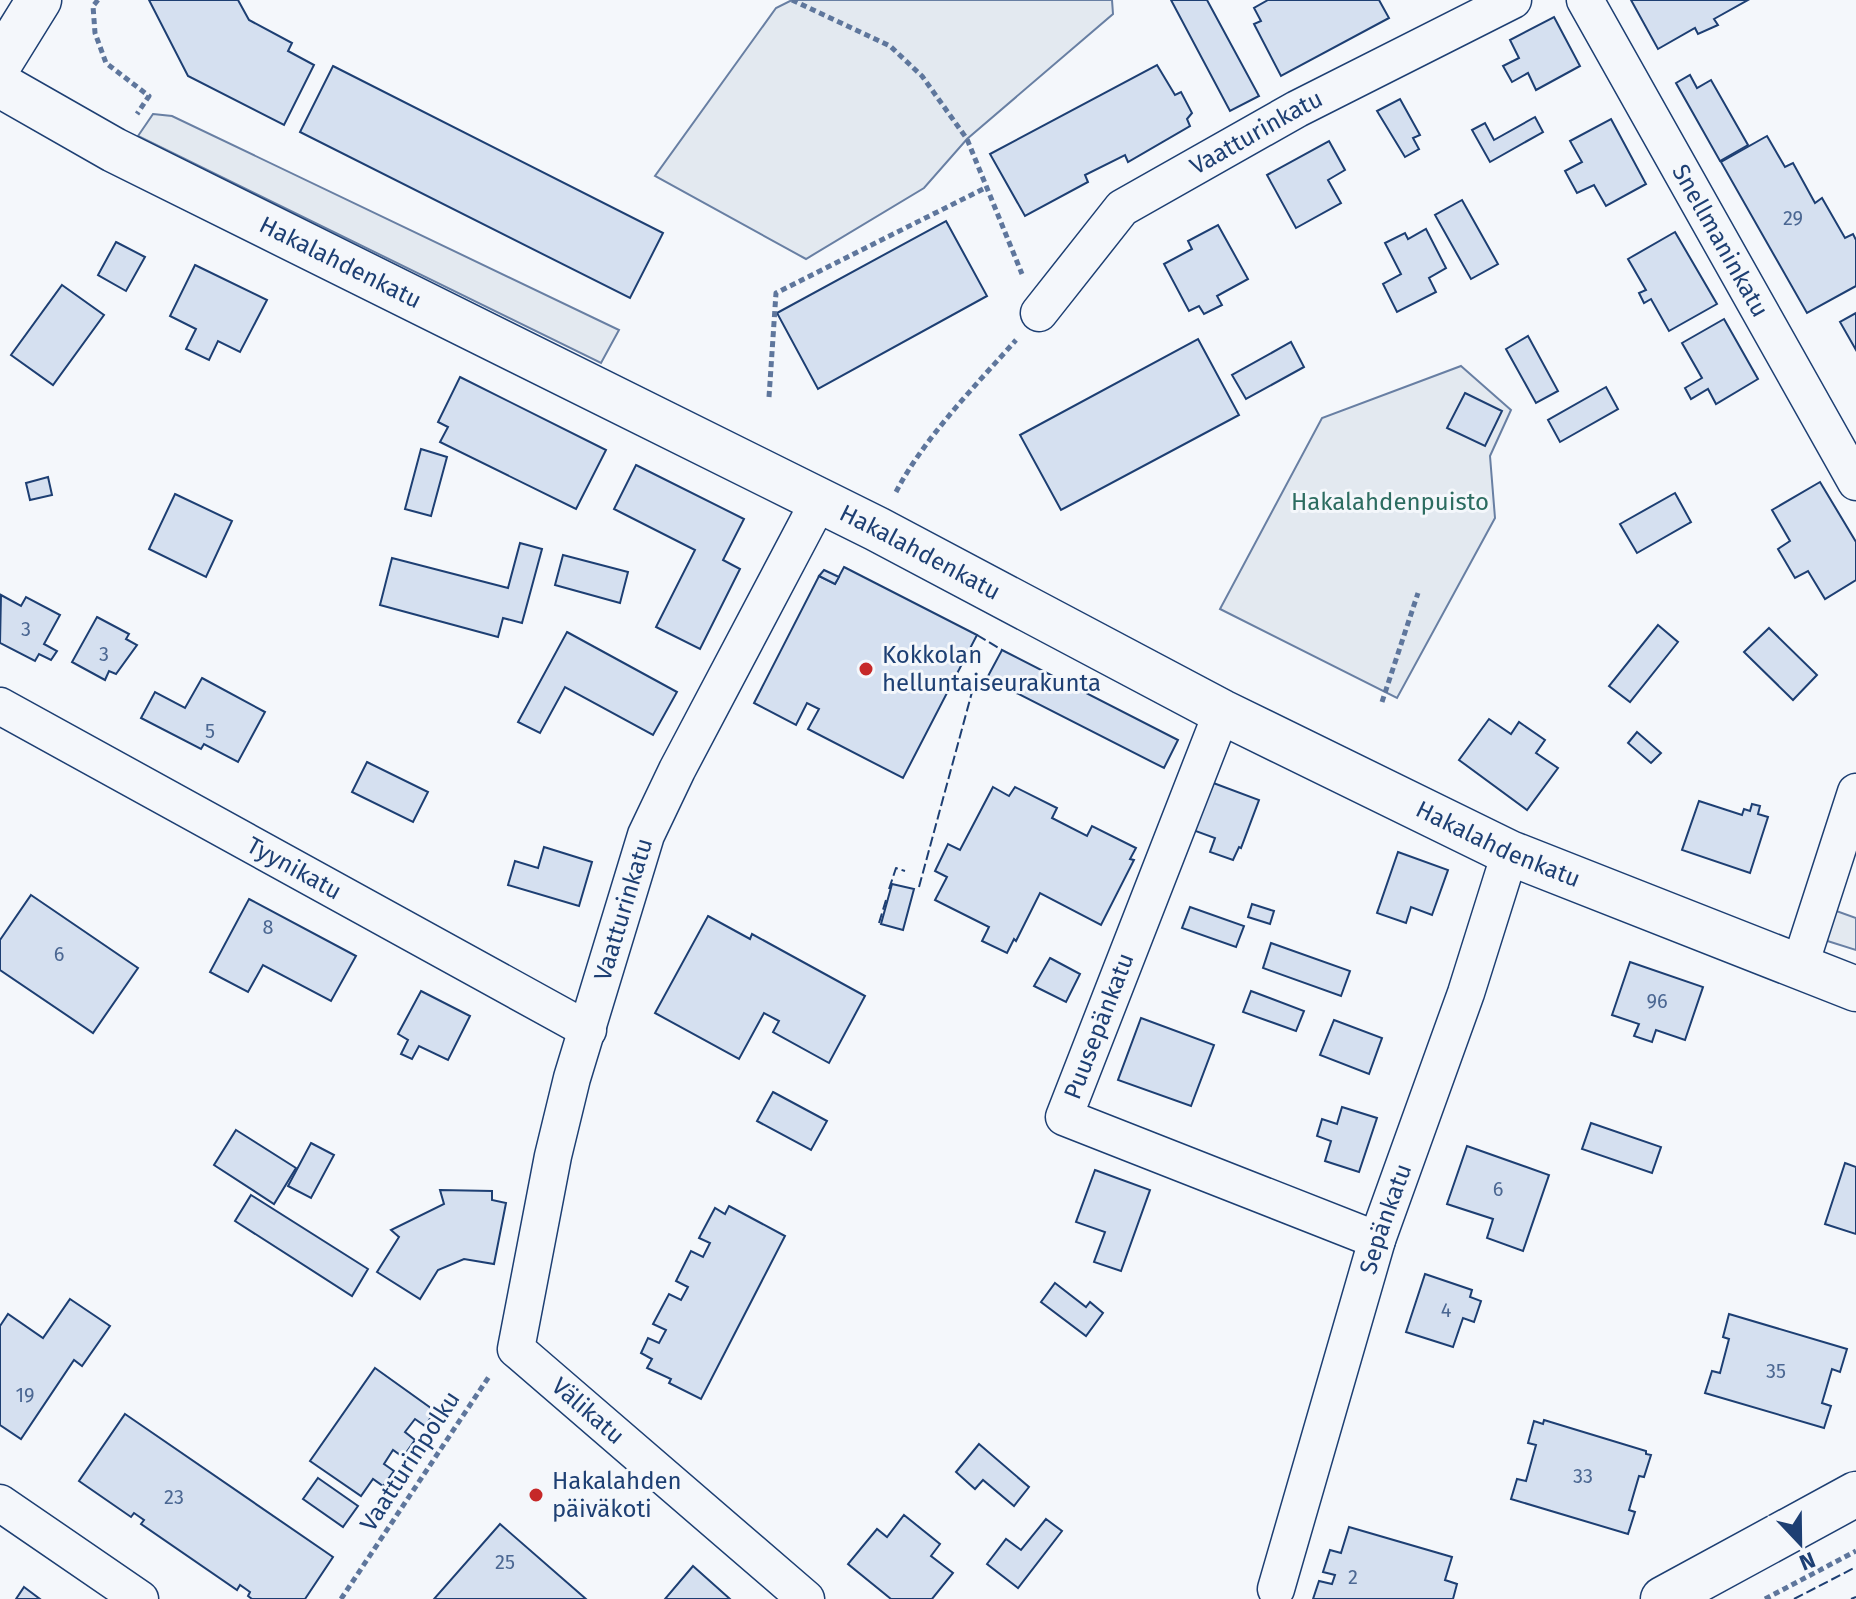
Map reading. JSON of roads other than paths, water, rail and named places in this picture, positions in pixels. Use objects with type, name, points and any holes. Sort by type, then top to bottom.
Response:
[{"type":"street","points":[[0,63],[39,0]]},
{"type":"street","name":"Vaatturinkatu","points":[[1039,313],[1122,208],[1297,109],[1513,0]]},
{"type":"street","name":"Snellmaninkatu","points":[[1585,0],[1856,482]]},
{"type":"street","name":"Hakalahdenkatu","points":[[0,85],[114,150],[877,529],[1222,712],[1510,853],[1856,989]]},
{"type":"street","name":"Vaatturinkatu","points":[[516,1349],[553,1156],[572,1078],[646,835],[819,501]]},
{"type":"street","name":"Tyynikatu","points":[[0,706],[588,1030]]},
{"type":"street","name":"Puusepänkatu","points":[[1222,712],[1064,1117],[1377,1240]]},
{"type":"street","points":[[1799,968],[1856,792]]},
{"type":"street","name":"Sepänkatu","points":[[1276,1589],[1377,1240],[1466,993],[1510,853]]},
{"type":"street","name":"Välikatu","points":[[516,1349],[806,1599]]},
{"type":"street","points":[[1663,1599],[1856,1494]]},
{"type":"street","points":[[0,1503],[140,1599]]},
{"type":"place","name":"Kokkolan helluntaiseurakunta","points":[[866,669]]},
{"type":"place","name":"Hakalahden päiväkoti","points":[[536,1495]]},
{"type":"park label","name":"Hakalahdenpuisto","points":[[1390,502]]}]
